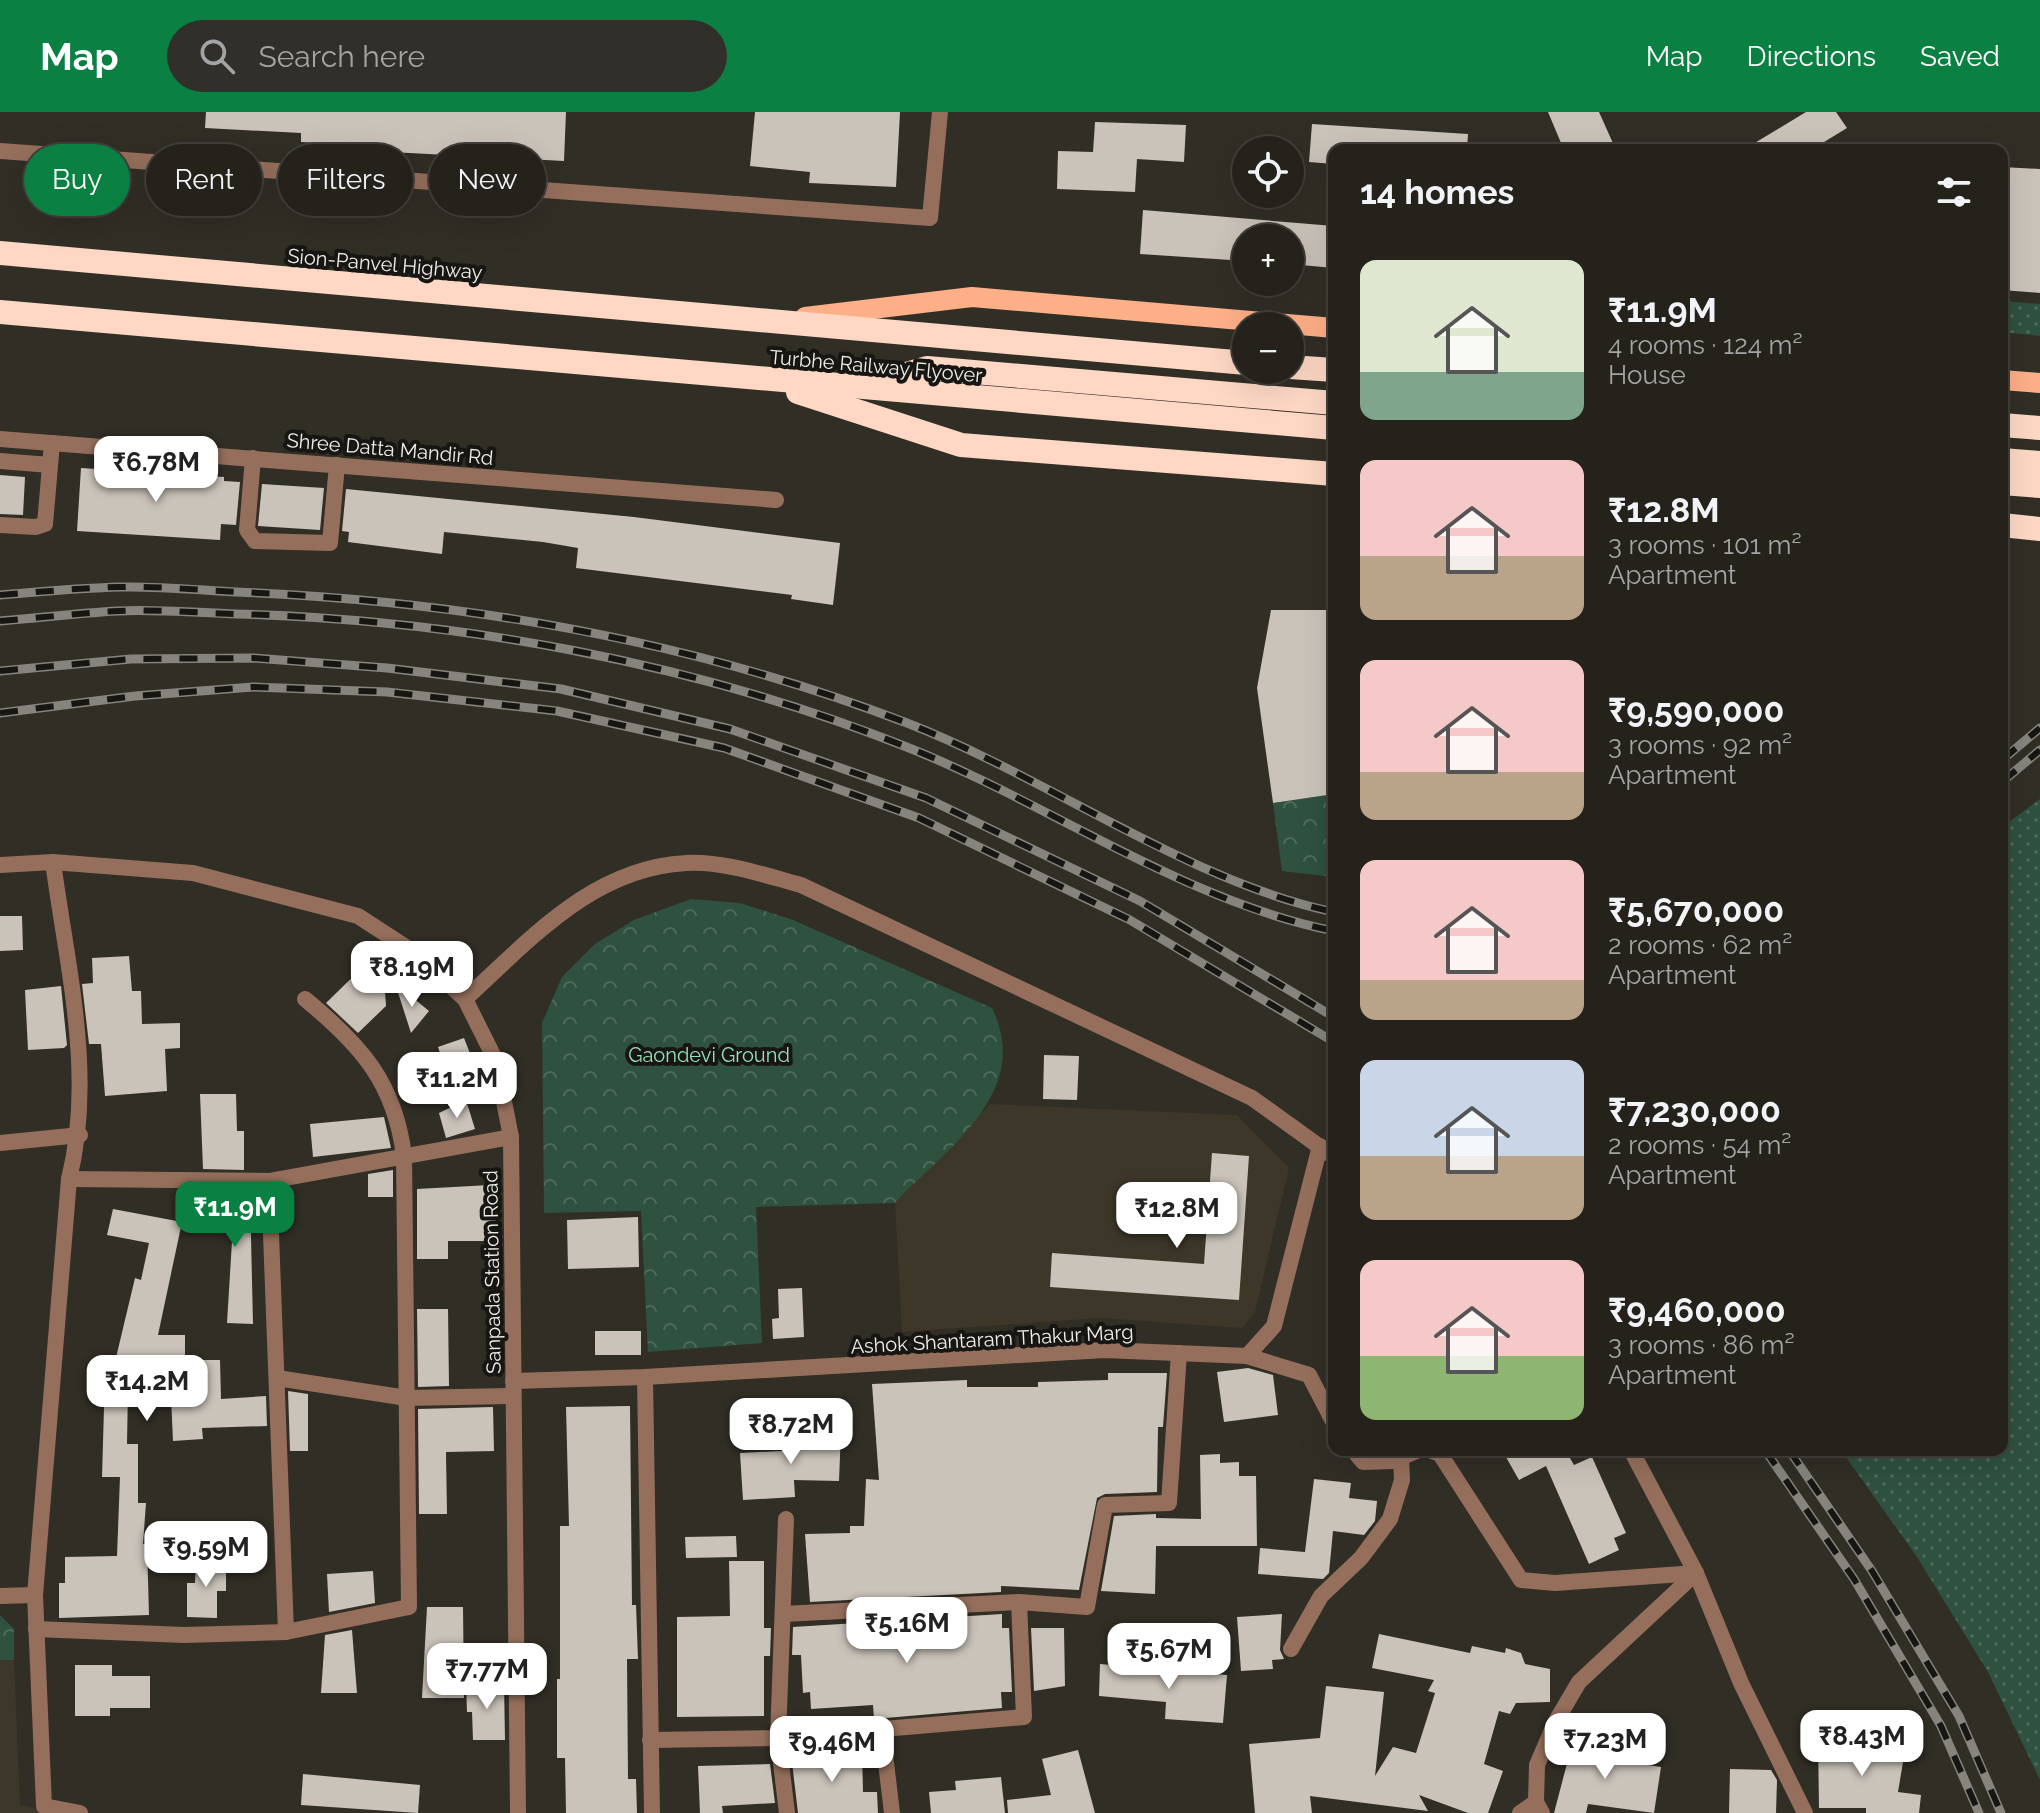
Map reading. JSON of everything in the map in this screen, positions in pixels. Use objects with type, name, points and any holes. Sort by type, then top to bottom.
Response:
[{"type":"highway","name":"Sion-Panvel Highway","points":[[0,253],[765,322]]},
{"type":"highway","points":[[0,312],[758,379]]},
{"type":"highway","name":"Turbhe Railway Flyover","points":[[765,322],[1232,362]]},
{"type":"highway","points":[[858,388],[927,368],[1328,402]]},
{"type":"highway","points":[[1304,368],[1328,370]]},
{"type":"highway","name":"Turbhe Railway Flyover","points":[[758,379],[1328,428]]},
{"type":"highway","name":"Turbhe Railway Flyover","points":[[758,379],[961,445],[1328,474]]},
{"type":"highway","points":[[2008,425],[2040,428]]},
{"type":"highway","points":[[2008,460],[2040,463]]},
{"type":"highway","points":[[2008,483],[2040,486]]},
{"type":"highway","points":[[2008,526],[2040,529]]},
{"type":"main road","points":[[765,322],[972,297],[1082,309],[1328,328]]},
{"type":"main road","points":[[2008,380],[2040,383]]},
{"type":"street","points":[[0,151],[930,218],[940,112]]},
{"type":"street","name":"Shree Datta Mandir Rd","points":[[0,439],[776,500]]},
{"type":"street","points":[[0,525],[36,527],[45,524],[52,443]]},
{"type":"street","points":[[253,458],[247,530],[255,541],[330,543],[337,465]]},
{"type":"street","points":[[0,461],[50,465]]},
{"type":"street","points":[[53,862],[81,1069],[80,1135],[69,1179],[35,1595],[44,1806],[80,1813]]},
{"type":"street","name":"Sanpada Station Road","points":[[0,865],[53,862],[193,873],[358,916],[415,953],[465,999],[496,1061],[511,1137],[518,1813]]},
{"type":"street","points":[[465,999],[568,906],[627,873],[687,863],[744,869],[801,885],[1252,1098],[1328,1152]]},
{"type":"street","points":[[36,1629],[184,1635],[286,1632],[409,1607],[404,1156],[399,1117],[372,1066],[343,1030],[305,999]]},
{"type":"street","points":[[0,1143],[80,1135]]},
{"type":"street","points":[[69,1179],[269,1181],[511,1137]]},
{"type":"street","points":[[1247,1356],[1274,1326],[1320,1146]]},
{"type":"street","points":[[269,1181],[286,1632]]},
{"type":"street","name":"Ashok Shantaram Thakur Marg","points":[[277,1378],[407,1398],[645,1377],[1105,1350],[1247,1356],[1309,1375],[1328,1411]]},
{"type":"street","points":[[783,1614],[1019,1602],[1087,1607],[1105,1505],[1169,1503],[1179,1353]]},
{"type":"street","points":[[645,1377],[652,1813]]},
{"type":"street","points":[[1358,1456],[1363,1462],[1406,1456]]},
{"type":"street","points":[[1441,1456],[1521,1580],[1555,1583],[1696,1573]]},
{"type":"street","points":[[1634,1456],[1696,1573],[1741,1683],[1805,1813]]},
{"type":"street","points":[[1291,1649],[1321,1596],[1361,1558],[1390,1519],[1402,1480],[1401,1458]]},
{"type":"street","points":[[786,1519],[778,1738],[787,1813]]},
{"type":"street","points":[[1520,1813],[1539,1807],[1537,1765],[1556,1721],[1579,1682],[1696,1573]]},
{"type":"street","points":[[0,1596],[35,1595]]},
{"type":"street","points":[[650,1740],[778,1738],[1024,1717],[1019,1602]]},
{"type":"street","points":[[882,1729],[892,1813]]},
{"type":"shaded area","points":[[990,1104],[1237,1115],[1289,1168],[1255,1312],[1242,1328],[1100,1318],[902,1332],[895,1203]]},
{"type":"shaded area","points":[[0,1660],[14,1660],[20,1805],[63,1813],[0,1813]]},
{"type":"green space","points":[[2008,301],[2040,304],[2040,336],[2008,333]]},
{"type":"green space","points":[[1328,795],[1328,876],[1282,871],[1273,803]]},
{"type":"green space","points":[[2040,799],[2040,1780],[1988,1672],[1917,1557],[1845,1456],[2008,1456],[2008,823]]},
{"type":"green space","name":"Gaondevi Ground","points":[[691,899],[740,903],[793,920],[992,1008],[1002,1038],[1002,1066],[993,1092],[979,1116],[895,1203],[756,1207],[762,1343],[648,1352],[641,1211],[544,1213],[542,1023],[562,977],[595,944],[634,920]]},
{"type":"green space","points":[[0,1615],[14,1629],[14,1660],[0,1660]]},
{"type":"building","points":[[206,112],[566,112],[564,161],[546,160],[546,144],[429,144],[429,154],[413,153],[413,144],[301,142],[301,133],[205,128]]},
{"type":"building","points":[[755,112],[900,112],[896,187],[809,183],[810,172],[750,166]]},
{"type":"building","points":[[1548,112],[1599,112],[1613,144],[1561,144]]},
{"type":"building","points":[[1806,112],[1836,112],[1847,128],[1821,144],[1753,144]]},
{"type":"building","points":[[1095,122],[1186,125],[1184,162],[1137,159],[1135,192],[1057,189],[1058,151],[1093,152]]},
{"type":"building","points":[[1312,124],[1468,134],[1467,144],[1328,144],[1328,164],[1309,162]]},
{"type":"building","points":[[2008,167],[2040,169],[2040,293],[2008,290]]},
{"type":"building","points":[[1143,210],[1328,225],[1328,267],[1304,265],[1304,224],[1232,224],[1232,260],[1140,254]]},
{"type":"building","points":[[81,468],[224,477],[224,481],[240,482],[236,525],[221,524],[220,540],[77,531]]},
{"type":"building","points":[[0,475],[25,477],[23,515],[0,514]]},
{"type":"building","points":[[262,484],[324,488],[320,530],[258,526]]},
{"type":"building","points":[[346,489],[634,517],[840,543],[833,605],[791,599],[792,595],[576,568],[578,548],[543,542],[444,532],[442,554],[348,542],[349,532],[342,531]]},
{"type":"building","points":[[1271,610],[1328,610],[1328,795],[1273,803],[1257,688]]},
{"type":"building","points":[[0,916],[22,916],[23,950],[0,951]]},
{"type":"building","points":[[129,956],[132,991],[141,991],[142,1024],[180,1023],[180,1048],[165,1049],[167,1091],[105,1096],[101,1044],[89,1044],[82,984],[93,983],[92,958]]},
{"type":"building","points":[[369,961],[384,976],[386,1006],[358,1033],[326,1003]]},
{"type":"building","points":[[395,983],[429,1011],[411,1033]]},
{"type":"building","points":[[61,986],[67,1045],[64,1048],[28,1050],[25,990]]},
{"type":"building","points":[[464,1038],[480,1079],[452,1089],[438,1047]]},
{"type":"building","points":[[1044,1055],[1079,1056],[1077,1100],[1043,1099]]},
{"type":"building","points":[[200,1094],[236,1094],[237,1131],[244,1131],[244,1170],[203,1169]]},
{"type":"building","points":[[466,1100],[475,1129],[446,1138],[439,1113]]},
{"type":"building","points":[[384,1117],[391,1148],[313,1157],[310,1124]]},
{"type":"building","points":[[1212,1153],[1249,1156],[1239,1300],[1050,1287],[1052,1253],[1204,1264]]},
{"type":"building","points":[[393,1170],[393,1197],[368,1197],[368,1174]]},
{"type":"building","points":[[490,1185],[491,1215],[496,1215],[495,1241],[448,1241],[448,1259],[417,1259],[417,1189]]},
{"type":"building","points":[[203,1191],[250,1194],[253,1324],[227,1323],[233,1225],[204,1226]]},
{"type":"building","points":[[113,1209],[182,1222],[158,1335],[185,1335],[185,1360],[220,1360],[221,1399],[266,1396],[267,1426],[202,1428],[203,1439],[173,1441],[171,1397],[128,1387],[127,1444],[138,1444],[138,1503],[146,1503],[143,1544],[147,1544],[149,1615],[59,1618],[59,1583],[65,1583],[65,1557],[117,1556],[120,1477],[102,1477],[104,1408],[135,1278],[141,1280],[149,1243],[107,1235]]},
{"type":"building","points":[[638,1217],[639,1267],[568,1269],[567,1220]]},
{"type":"building","points":[[802,1288],[804,1337],[773,1339],[772,1319],[779,1318],[778,1289]]},
{"type":"building","points":[[417,1309],[448,1309],[449,1386],[418,1387]]},
{"type":"building","points":[[595,1331],[641,1331],[641,1355],[595,1355]]},
{"type":"building","points":[[1248,1368],[1273,1375],[1278,1415],[1224,1422],[1217,1372]]},
{"type":"building","points":[[1108,1373],[1167,1373],[1163,1427],[1158,1427],[1157,1492],[1105,1494],[1097,1498],[1079,1590],[1001,1586],[1001,1592],[810,1602],[805,1534],[850,1533],[850,1526],[864,1526],[866,1479],[879,1480],[872,1384],[967,1380],[967,1387],[1038,1387],[1038,1382],[1108,1380]]},
{"type":"building","points":[[288,1391],[308,1394],[308,1451],[290,1451]]},
{"type":"building","points":[[630,1406],[632,1605],[636,1605],[638,1659],[627,1659],[628,1779],[636,1779],[637,1813],[566,1813],[565,1758],[557,1758],[557,1679],[560,1679],[560,1526],[569,1526],[566,1407]]},
{"type":"building","points":[[493,1407],[494,1451],[446,1452],[447,1514],[419,1514],[418,1409]]},
{"type":"building","points":[[803,1430],[841,1431],[839,1481],[794,1480],[795,1497],[743,1500],[740,1453],[802,1450]]},
{"type":"building","points":[[1220,1454],[1220,1463],[1239,1462],[1239,1476],[1256,1476],[1257,1546],[1156,1546],[1155,1594],[1101,1591],[1114,1516],[1156,1514],[1156,1518],[1201,1519],[1200,1455]]},
{"type":"building","points":[[1505,1456],[1569,1456],[1574,1465],[1592,1457],[1626,1533],[1614,1538],[1619,1550],[1589,1564],[1546,1466],[1519,1480]]},
{"type":"building","points":[[1314,1479],[1351,1483],[1349,1498],[1377,1501],[1375,1521],[1364,1535],[1333,1531],[1329,1573],[1323,1579],[1258,1574],[1260,1548],[1305,1552]]},
{"type":"building","points":[[736,1536],[737,1557],[686,1558],[685,1537]]},
{"type":"building","points":[[196,1557],[218,1558],[218,1569],[226,1569],[226,1591],[217,1591],[217,1618],[187,1617],[187,1583],[195,1583]]},
{"type":"building","points":[[729,1561],[764,1561],[764,1628],[771,1628],[770,1656],[764,1656],[764,1716],[677,1717],[677,1617],[730,1616]]},
{"type":"building","points":[[373,1571],[375,1603],[329,1612],[327,1574]]},
{"type":"building","points":[[427,1607],[463,1607],[464,1698],[422,1698]]},
{"type":"building","points":[[1002,1614],[1002,1628],[1009,1628],[1012,1692],[1001,1692],[1002,1708],[874,1719],[873,1705],[811,1709],[810,1692],[803,1693],[801,1655],[792,1655],[793,1627]]},
{"type":"building","points":[[1282,1614],[1280,1650],[1284,1659],[1272,1660],[1273,1669],[1241,1671],[1237,1617]]},
{"type":"building","points":[[1031,1628],[1064,1628],[1065,1686],[1034,1691]]},
{"type":"building","points":[[352,1630],[357,1693],[321,1693],[325,1635]]},
{"type":"building","points":[[1379,1634],[1470,1653],[1472,1646],[1505,1653],[1506,1648],[1521,1653],[1525,1664],[1550,1669],[1550,1702],[1516,1703],[1510,1714],[1499,1711],[1484,1764],[1503,1771],[1488,1813],[1468,1813],[1419,1795],[1428,1811],[1310,1796],[1312,1813],[1255,1813],[1249,1744],[1320,1738],[1326,1686],[1384,1692],[1375,1776],[1393,1747],[1416,1753],[1435,1693],[1428,1691],[1434,1680],[1372,1668]]},
{"type":"building","points":[[1100,1664],[1227,1675],[1223,1723],[1165,1719],[1166,1702],[1099,1696]]},
{"type":"building","points":[[75,1665],[112,1665],[112,1676],[150,1676],[150,1708],[110,1708],[110,1716],[75,1716]]},
{"type":"building","points":[[504,1684],[505,1740],[473,1740],[472,1712],[467,1712],[466,1685]]},
{"type":"building","points":[[1575,1733],[1605,1741],[1600,1758],[1661,1767],[1654,1813],[1588,1804],[1586,1813],[1554,1813]]},
{"type":"building","points":[[1818,1738],[1844,1738],[1844,1741],[1905,1750],[1898,1792],[1921,1795],[1919,1813],[1866,1813],[1866,1808],[1819,1808]]},
{"type":"building","points":[[1078,1750],[1095,1813],[1008,1813],[1007,1800],[1051,1795],[1042,1759]]},
{"type":"building","points":[[862,1752],[863,1792],[877,1792],[878,1813],[798,1813],[791,1754]]},
{"type":"building","points":[[770,1764],[775,1803],[722,1806],[723,1813],[700,1813],[698,1766]]},
{"type":"building","points":[[1730,1769],[1771,1770],[1777,1780],[1776,1813],[1729,1813]]},
{"type":"building","points":[[303,1774],[420,1785],[418,1813],[301,1805]]},
{"type":"building","points":[[1001,1777],[1005,1813],[931,1813],[929,1792],[956,1790],[955,1781]]},
{"type":"railway","points":[[0,595],[134,587],[322,597],[493,616],[661,648],[744,669],[907,723],[960,745],[1172,853],[1280,897],[1328,910]]},
{"type":"railway","points":[[0,621],[133,611],[321,618],[490,636],[657,668],[820,715],[899,744],[1007,792],[1113,847],[1221,897],[1328,929]]},
{"type":"railway","points":[[0,671],[131,659],[253,658],[387,668],[561,689],[730,729],[926,798],[1140,901],[1328,1013]]},
{"type":"railway","points":[[0,713],[135,696],[253,687],[387,692],[557,711],[724,748],[919,818],[1130,920],[1328,1038]]},
{"type":"railway","points":[[2008,755],[2040,728]]},
{"type":"railway","points":[[2008,777],[2040,750]]},
{"type":"railway","points":[[1769,1456],[1854,1579],[1941,1726],[1979,1813]]},
{"type":"railway","points":[[1793,1456],[1872,1571],[1959,1716],[2001,1813]]}]
